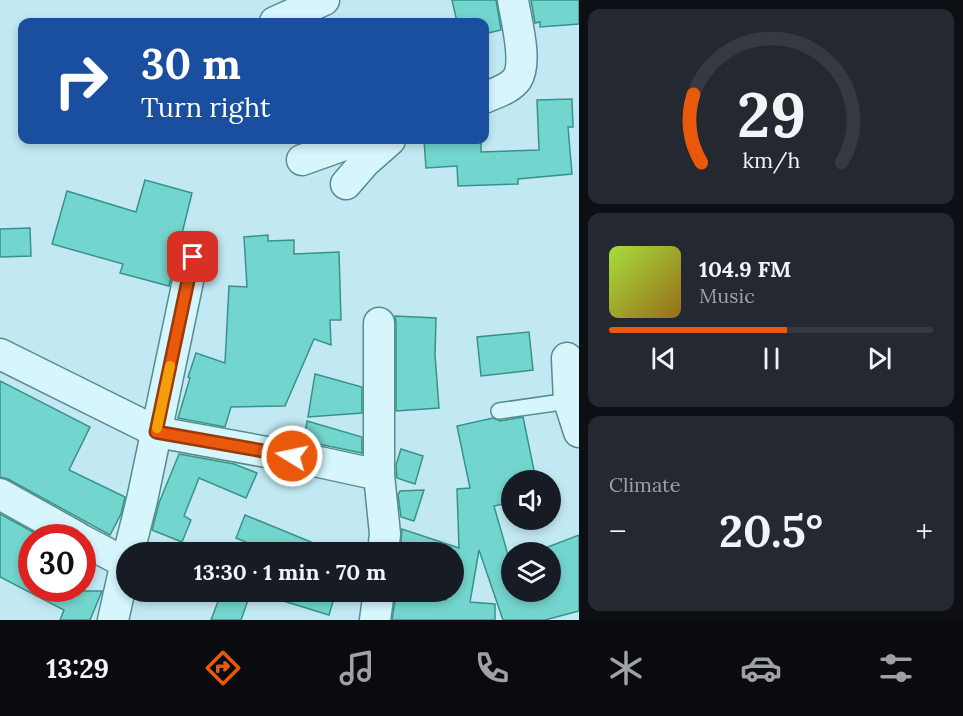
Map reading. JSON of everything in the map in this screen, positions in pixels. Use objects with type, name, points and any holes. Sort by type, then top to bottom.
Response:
[{"type":"street","points":[[284,18],[324,0]]},
{"type":"street","points":[[489,96],[507,87],[518,78],[522,60],[513,0]]},
{"type":"street","points":[[302,160],[347,144]]},
{"type":"street","points":[[346,184],[365,162],[385,144]]},
{"type":"street","points":[[131,542],[193,257]]},
{"type":"street","points":[[379,323],[379,475],[384,542]]},
{"type":"street","points":[[0,354],[156,432],[379,475]]},
{"type":"street","points":[[573,358],[569,401],[579,432]]},
{"type":"street","points":[[0,494],[54,524]]},
{"type":"street","points":[[96,547],[116,558]]},
{"type":"street","points":[[113,620],[117,602]]},
{"type":"street","points":[[375,620],[377,602]]},
{"type":"lane","points":[[499,411],[569,401]]},
{"type":"building","points":[[452,0],[496,0],[501,30],[489,33],[489,18],[456,18]]},
{"type":"building","points":[[531,0],[579,0],[579,24],[540,27],[540,22],[535,23]]},
{"type":"building","points":[[572,99],[573,127],[568,127],[572,174],[518,179],[518,184],[458,186],[457,166],[426,168],[424,144],[481,144],[481,152],[539,150],[537,100]]},
{"type":"building","points":[[145,180],[192,193],[169,286],[120,273],[123,264],[52,244],[67,191],[136,212]]},
{"type":"building","points":[[30,228],[31,256],[0,257],[0,229]]},
{"type":"building","points":[[268,235],[268,241],[294,240],[294,254],[339,252],[341,320],[330,320],[331,345],[314,339],[285,406],[231,407],[225,427],[178,418],[196,353],[225,363],[229,286],[247,287],[244,237]]},
{"type":"building","points":[[395,316],[436,318],[435,355],[439,408],[396,411]]},
{"type":"building","points":[[529,332],[533,370],[481,376],[477,337]]},
{"type":"building","points":[[315,374],[362,387],[362,413],[308,417]]},
{"type":"building","points":[[0,381],[90,427],[69,470],[125,497],[121,514],[110,535],[96,527],[96,524],[90,524],[8,479],[0,477]]},
{"type":"building","points":[[523,417],[534,470],[501,470],[501,504],[494,506],[504,542],[501,542],[501,602],[561,602],[561,542],[579,535],[579,611],[545,620],[503,620],[479,550],[470,602],[495,604],[495,620],[392,620],[395,602],[464,602],[464,542],[459,542],[457,489],[470,488],[457,426],[493,418],[500,421]]},
{"type":"building","points":[[307,421],[362,437],[362,453],[304,441]]},
{"type":"building","points":[[401,449],[423,456],[415,484],[397,478],[396,465]]},
{"type":"building","points":[[179,454],[234,464],[257,473],[246,498],[199,478],[184,516],[191,520],[182,542],[152,530],[159,503]]},
{"type":"building","points":[[424,490],[414,521],[401,517],[398,495],[400,491]]},
{"type":"building","points":[[0,514],[18,524],[18,586],[0,577]]},
{"type":"building","points":[[245,515],[311,542],[246,542],[236,538]]},
{"type":"building","points":[[402,529],[441,542],[401,542]]},
{"type":"building","points":[[96,591],[102,591],[90,620],[60,620],[64,610],[48,602],[96,602]]},
{"type":"building","points":[[218,602],[247,602],[241,620],[211,620]]},
{"type":"building","points":[[287,602],[333,602],[329,615]]},
{"type":"slow traffic","points":[[157,428],[170,366]]},
{"type":"route","points":[[193,257],[156,432],[292,456]]}]
